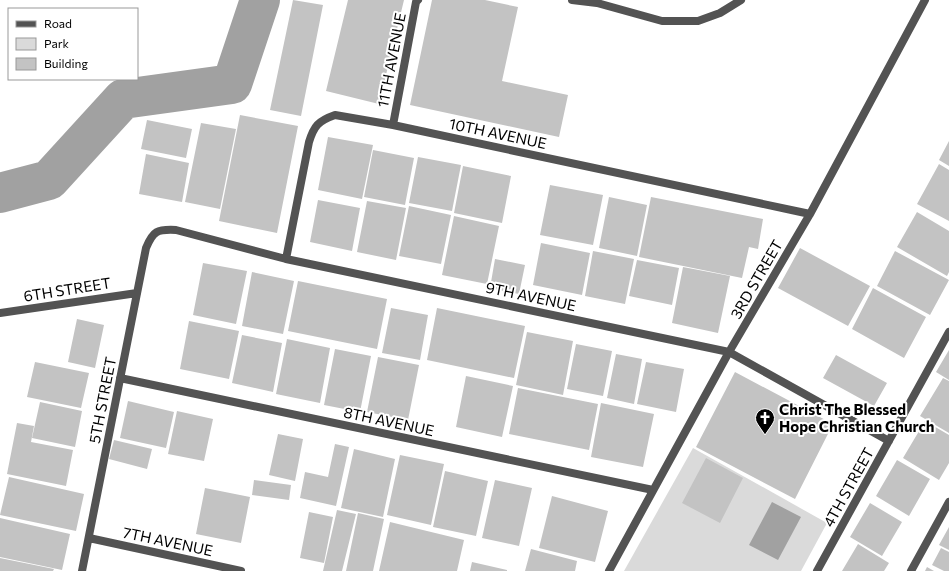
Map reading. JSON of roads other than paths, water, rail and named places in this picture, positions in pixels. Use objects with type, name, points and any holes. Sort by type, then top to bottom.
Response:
[{"type":"street","name":"11TH AVENUE","points":[[392,125],[416,2],[418,0]]},
{"type":"street","points":[[572,0],[597,4],[662,21],[698,21],[720,13],[741,0]]},
{"type":"street","name":"3RD STREET","points":[[609,571],[729,352],[810,214],[925,0]]},
{"type":"street","name":"10TH AVENUE","points":[[286,259],[309,142],[318,123],[325,118],[335,115],[392,125],[810,214]]},
{"type":"street","name":"9TH AVENUE","points":[[152,236],[163,229],[176,230],[286,259],[729,352],[889,441]]},
{"type":"street","name":"5TH STREET","points":[[82,571],[146,248],[152,236]]},
{"type":"street","name":"6TH STREET","points":[[0,313],[137,293]]},
{"type":"street","name":"4TH STREET","points":[[818,571],[949,332]]},
{"type":"street","name":"8TH AVENUE","points":[[120,378],[653,490]]},
{"type":"street","points":[[911,571],[949,502]]},
{"type":"street","name":"7TH AVENUE","points":[[89,538],[241,571]]},
{"type":"waterway","points":[[0,193],[49,180],[123,99],[232,84],[260,0]]},
{"type":"place","name":"Christ The Blessed Hope Christian Church","points":[[765,435]]}]
